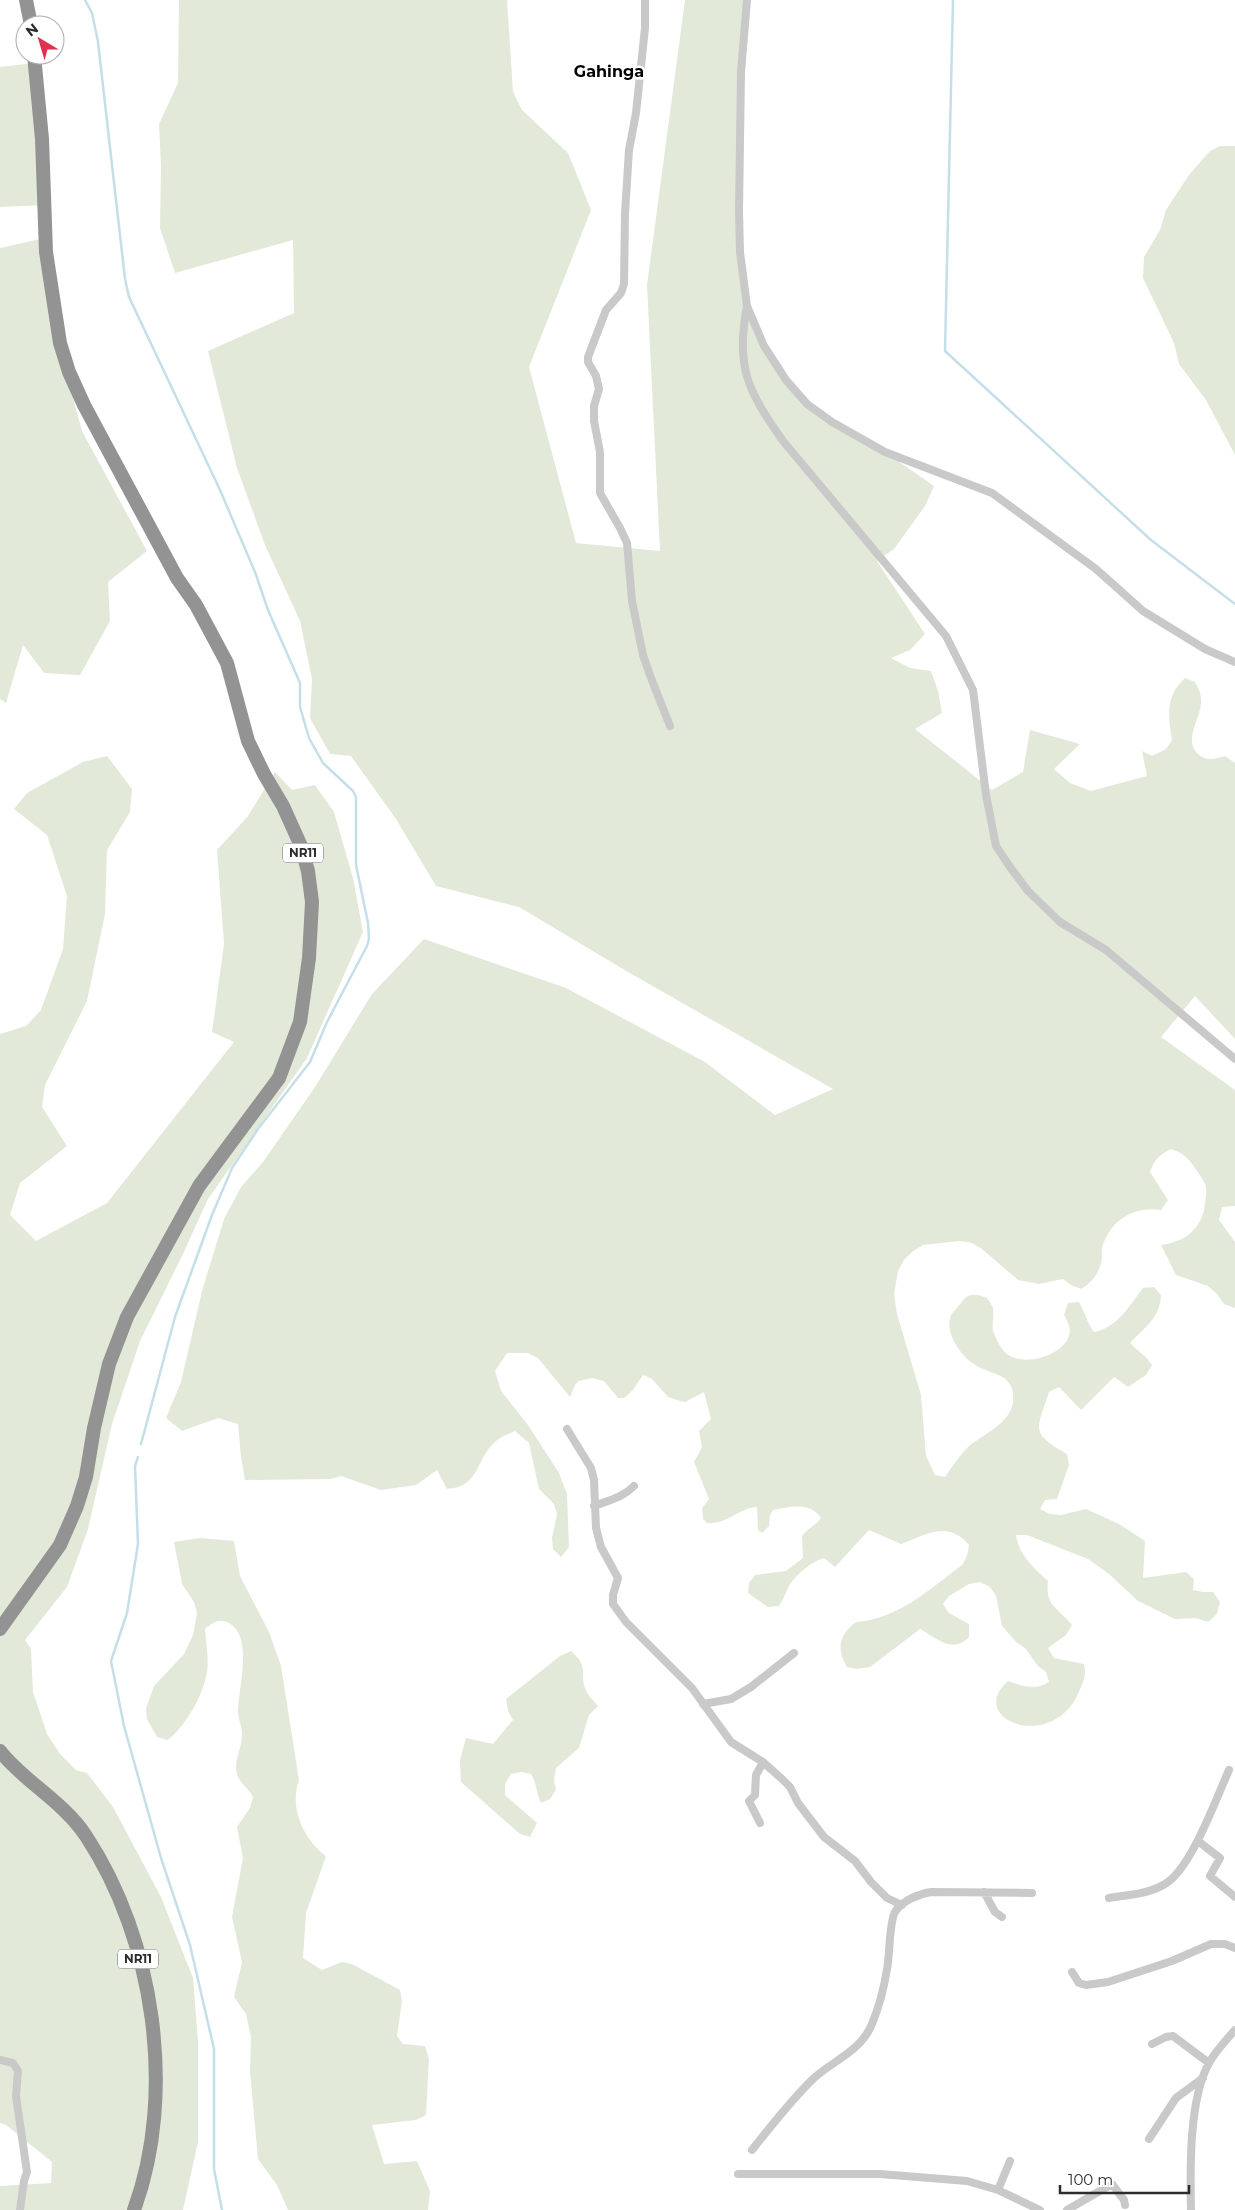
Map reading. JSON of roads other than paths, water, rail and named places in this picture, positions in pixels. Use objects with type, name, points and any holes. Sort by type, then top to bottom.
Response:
[{"type":"highway","points":[[26,0],[29,15]]},
{"type":"highway","name":"NR11","points":[[0,1629],[60,1545],[77,1506],[86,1477],[94,1428],[109,1364],[127,1317],[199,1186],[280,1078],[300,1022],[309,958],[312,902],[308,871],[301,846],[283,806],[264,774],[248,741],[227,663],[196,605],[177,578],[84,405],[69,372],[60,343],[46,252],[42,139],[35,65]]},
{"type":"highway","name":"NR11","points":[[0,1751],[54,1799],[85,1834],[108,1875],[132,1934],[149,2001],[154,2049],[154,2111],[148,2160],[134,2210]]},
{"type":"street","points":[[645,0],[645,28],[629,159],[625,213],[624,284],[621,293],[606,310],[588,357],[588,362],[596,376],[599,389],[594,406],[594,421],[600,452],[600,493],[627,543],[632,601],[644,654],[651,678],[670,726]]},
{"type":"street","points":[[747,0],[741,72],[740,252],[747,306],[764,346],[786,380],[807,404],[832,422],[885,452],[992,493],[1096,569],[1143,611],[1205,649],[1235,662]]},
{"type":"street","points":[[747,306],[741,334],[742,360],[750,388],[764,415],[783,441],[946,636],[973,690],[986,795],[996,846],[1028,891],[1060,922],[1106,950],[1235,1059]]},
{"type":"street","points":[[567,1429],[591,1468],[594,1480],[594,1506],[598,1538],[618,1578],[612,1595],[613,1604],[632,1628],[686,1682],[731,1742],[763,1762],[790,1787],[798,1803],[824,1837],[855,1861],[871,1882],[888,1898],[902,1905]]},
{"type":"street","points":[[594,1506],[618,1499],[627,1494],[634,1486]]},
{"type":"street","points":[[704,1704],[731,1699],[751,1688],[794,1653]]},
{"type":"street","points":[[760,1823],[749,1801],[754,1795],[756,1775],[763,1762]]},
{"type":"street","points":[[1109,1898],[1164,1886],[1174,1878],[1198,1841],[1228,1770]]},
{"type":"street","points":[[1198,1841],[1220,1858],[1210,1876],[1235,1897]]},
{"type":"street","points":[[752,2150],[795,2097],[825,2069],[849,2054],[865,2036],[871,2026],[880,2000],[887,1970],[894,1915],[902,1905],[911,1898],[925,1892],[1032,1893]]},
{"type":"street","points":[[984,1892],[995,1912],[1002,1916]]},
{"type":"street","points":[[1072,1972],[1080,1983],[1086,1985],[1108,1982],[1172,1961],[1212,1944],[1225,1944],[1235,1948]]},
{"type":"street","points":[[1191,2210],[1190,2154],[1198,2096],[1209,2063],[1235,2030]]},
{"type":"street","points":[[1152,2044],[1166,2037],[1173,2036],[1209,2063]]},
{"type":"street","points":[[0,2060],[13,2063],[18,2071],[16,2096],[27,2172],[20,2210]]},
{"type":"street","points":[[1148,2139],[1176,2098],[1203,2078]]},
{"type":"street","points":[[998,2190],[1010,2161]]},
{"type":"street","points":[[738,2174],[880,2174],[967,2181],[998,2190],[1036,2209]]},
{"type":"street","points":[[1067,2210],[1112,2184],[1124,2200],[1125,2205]]},
{"type":"waterway","points":[[85,0],[92,13],[98,42],[125,279],[129,297],[220,490],[255,572],[268,610],[300,683],[300,707],[309,738],[323,763],[353,791],[356,797],[356,865],[368,923],[369,939],[327,1022],[310,1062],[258,1129],[232,1168],[212,1215],[175,1317],[141,1444]]},
{"type":"waterway","points":[[953,0],[945,351],[1151,540],[1235,604]]},
{"type":"waterway","points":[[138,1457],[135,1466],[138,1544],[127,1613],[111,1661],[124,1726],[161,1858],[190,1945],[214,2049],[214,2169],[222,2210]]},
{"type":"district","name":"Gahinga","points":[[609,71]]}]
